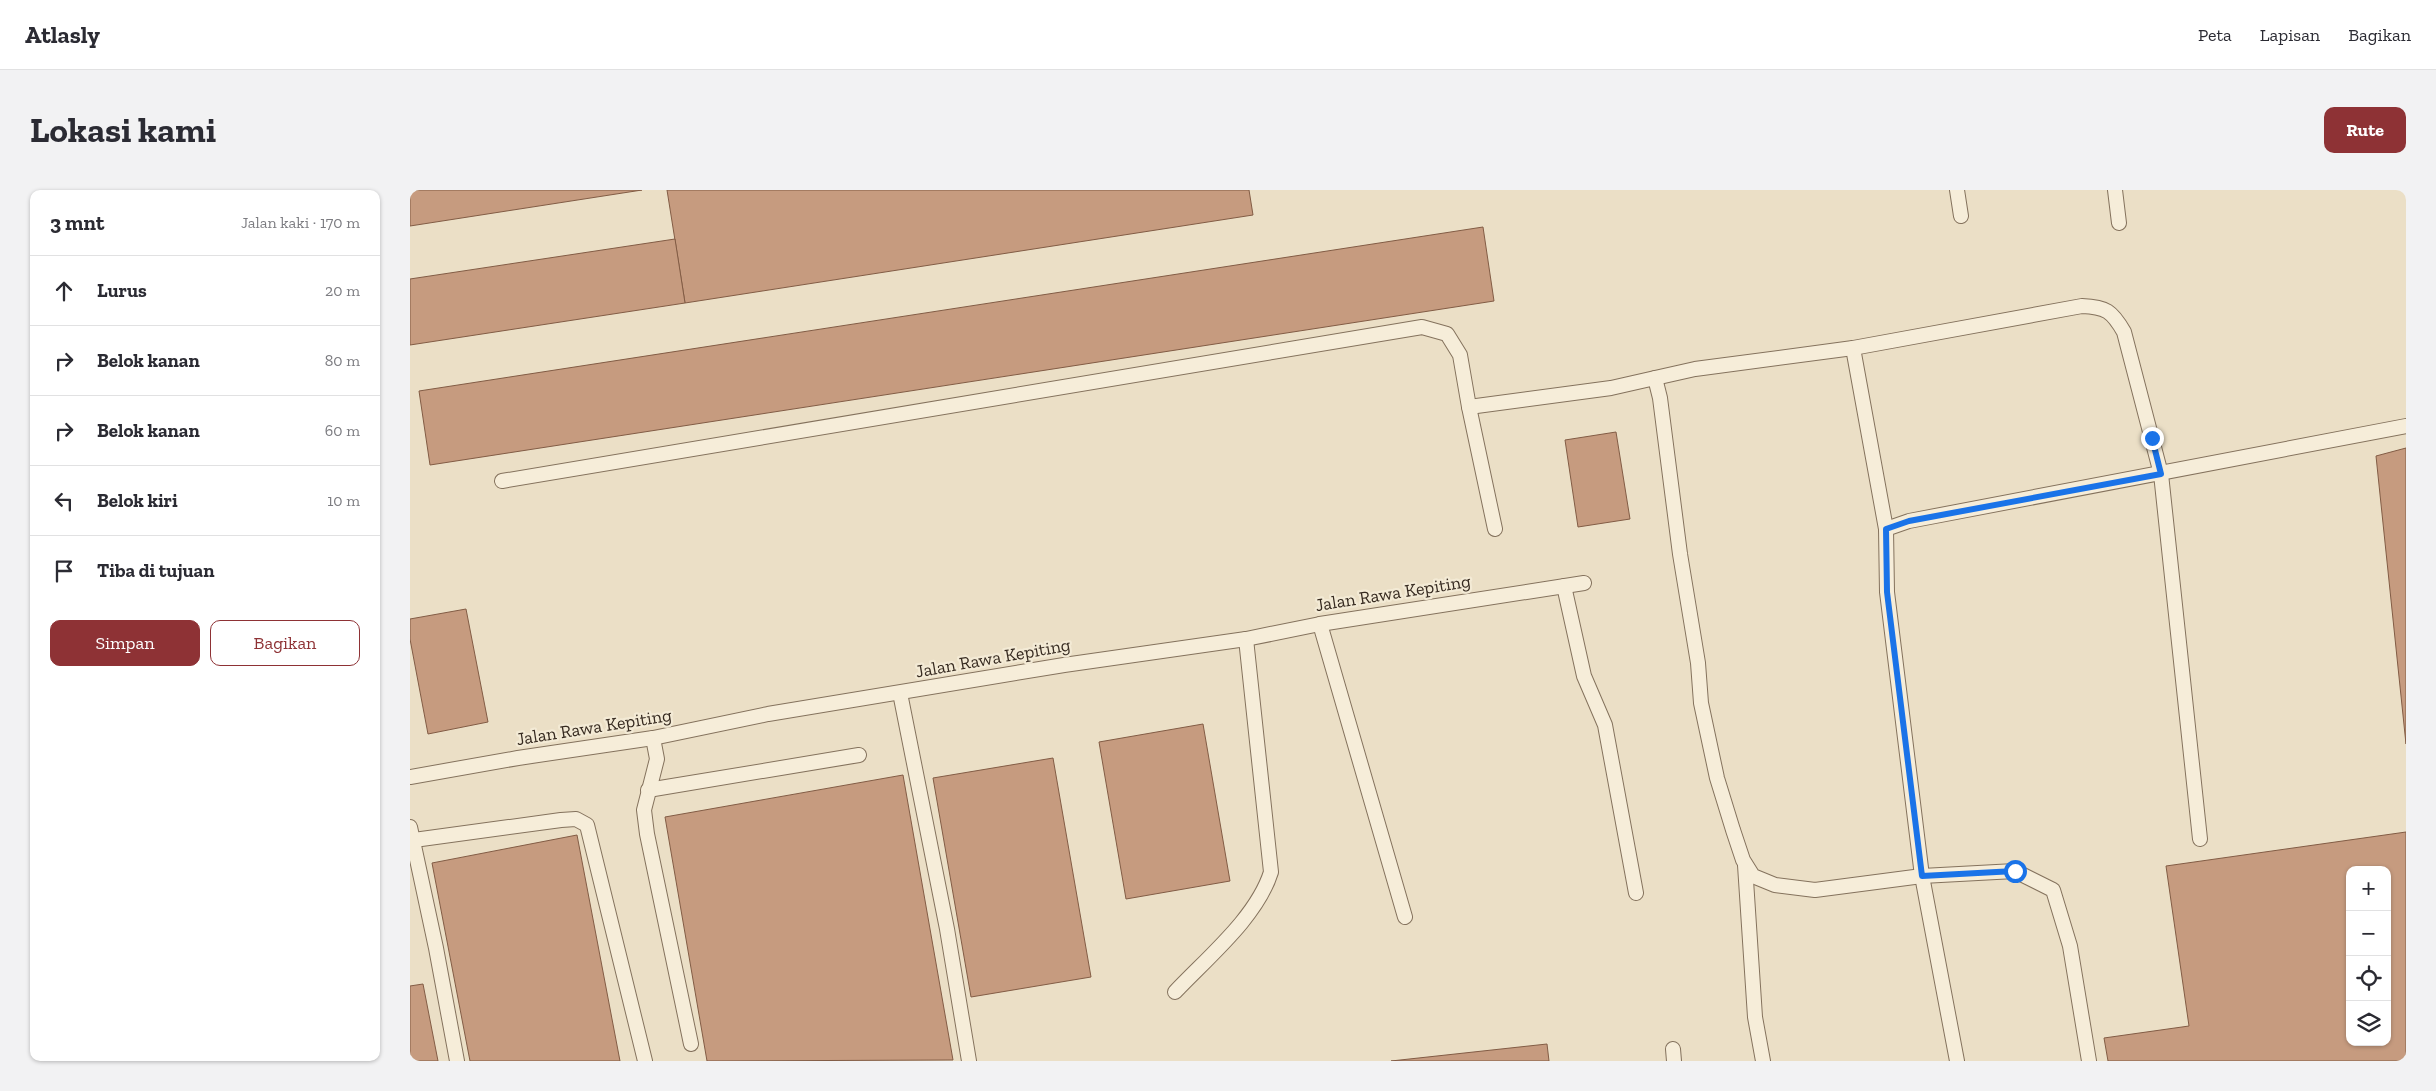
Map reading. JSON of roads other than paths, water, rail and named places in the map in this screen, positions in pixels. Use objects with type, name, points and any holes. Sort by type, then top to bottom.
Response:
[{"type":"lane","points":[[1957,190],[1961,216]]},
{"type":"lane","points":[[2115,190],[2119,223]]},
{"type":"lane","points":[[1469,407],[1611,388],[1695,370],[1853,348],[2082,306],[2101,307],[2116,316],[2124,332],[2161,474],[2200,839]]},
{"type":"lane","points":[[502,481],[1422,327],[1447,334],[1460,355],[1495,529]]},
{"type":"lane","points":[[1853,348],[1886,529],[1887,592],[1922,876],[1957,1061]]},
{"type":"lane","points":[[1655,378],[1680,554],[1698,663],[1701,703],[1717,778],[1744,861],[1753,876],[1775,885],[1815,890],[1922,876],[2015,871],[2053,890],[2070,946],[2089,1061]]},
{"type":"lane","points":[[1886,529],[1909,521],[2406,426]]},
{"type":"lane","name":"Jalan Rawa Kepiting","points":[[410,777],[518,758],[653,738],[768,714],[1064,665],[1246,639],[1320,624],[1584,583]]},
{"type":"lane","points":[[1564,586],[1584,676],[1605,725],[1636,894]]},
{"type":"lane","points":[[1320,624],[1405,917]]},
{"type":"lane","points":[[1175,992],[1256,906],[1266,888],[1271,872],[1246,639]]},
{"type":"lane","points":[[900,693],[947,929],[968,1061]]},
{"type":"lane","points":[[653,738],[657,759],[644,810],[647,834],[691,1044]]},
{"type":"lane","points":[[648,790],[859,755]]},
{"type":"lane","points":[[414,840],[561,820],[576,819],[587,825],[645,1061]]},
{"type":"lane","points":[[410,827],[457,1061]]},
{"type":"lane","points":[[1744,861],[1755,1017],[1762,1061]]}]
